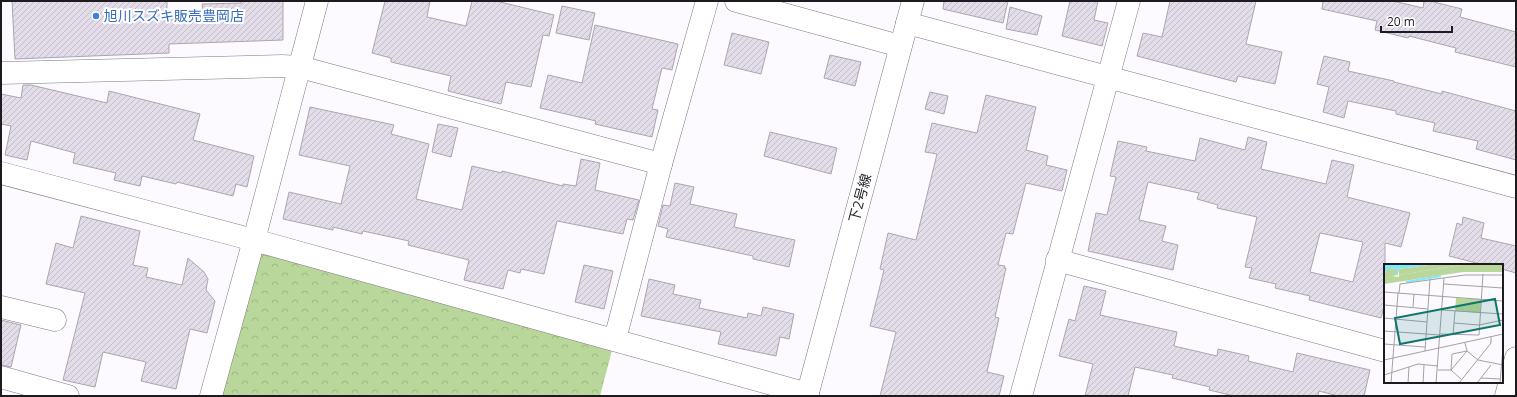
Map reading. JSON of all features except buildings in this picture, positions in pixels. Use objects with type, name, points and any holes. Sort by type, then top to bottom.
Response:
[{"type":"street","points":[[211,396],[317,1]]},
{"type":"street","points":[[615,339],[661,164],[707,1]]},
{"type":"street","points":[[736,1],[900,46]]},
{"type":"street","name":"下2号線","points":[[807,395],[913,1]]},
{"type":"street","points":[[1021,396],[1129,1]]},
{"type":"street","points":[[907,23],[1516,187]]},
{"type":"street","points":[[1,72],[282,66],[300,67],[661,164]]},
{"type":"street","points":[[1,173],[254,240],[615,339],[807,395]]},
{"type":"street","points":[[1057,260],[1384,351]]},
{"type":"street","points":[[1,307],[55,320]]},
{"type":"street","points":[[1507,388],[1516,358]]},
{"type":"street","points":[[1,377],[68,396]]},
{"type":"green space","points":[[254,240],[615,339],[600,396],[211,396]]},
{"type":"place","name":"旭川スズキ販売豊岡店","points":[[96,16]]}]
